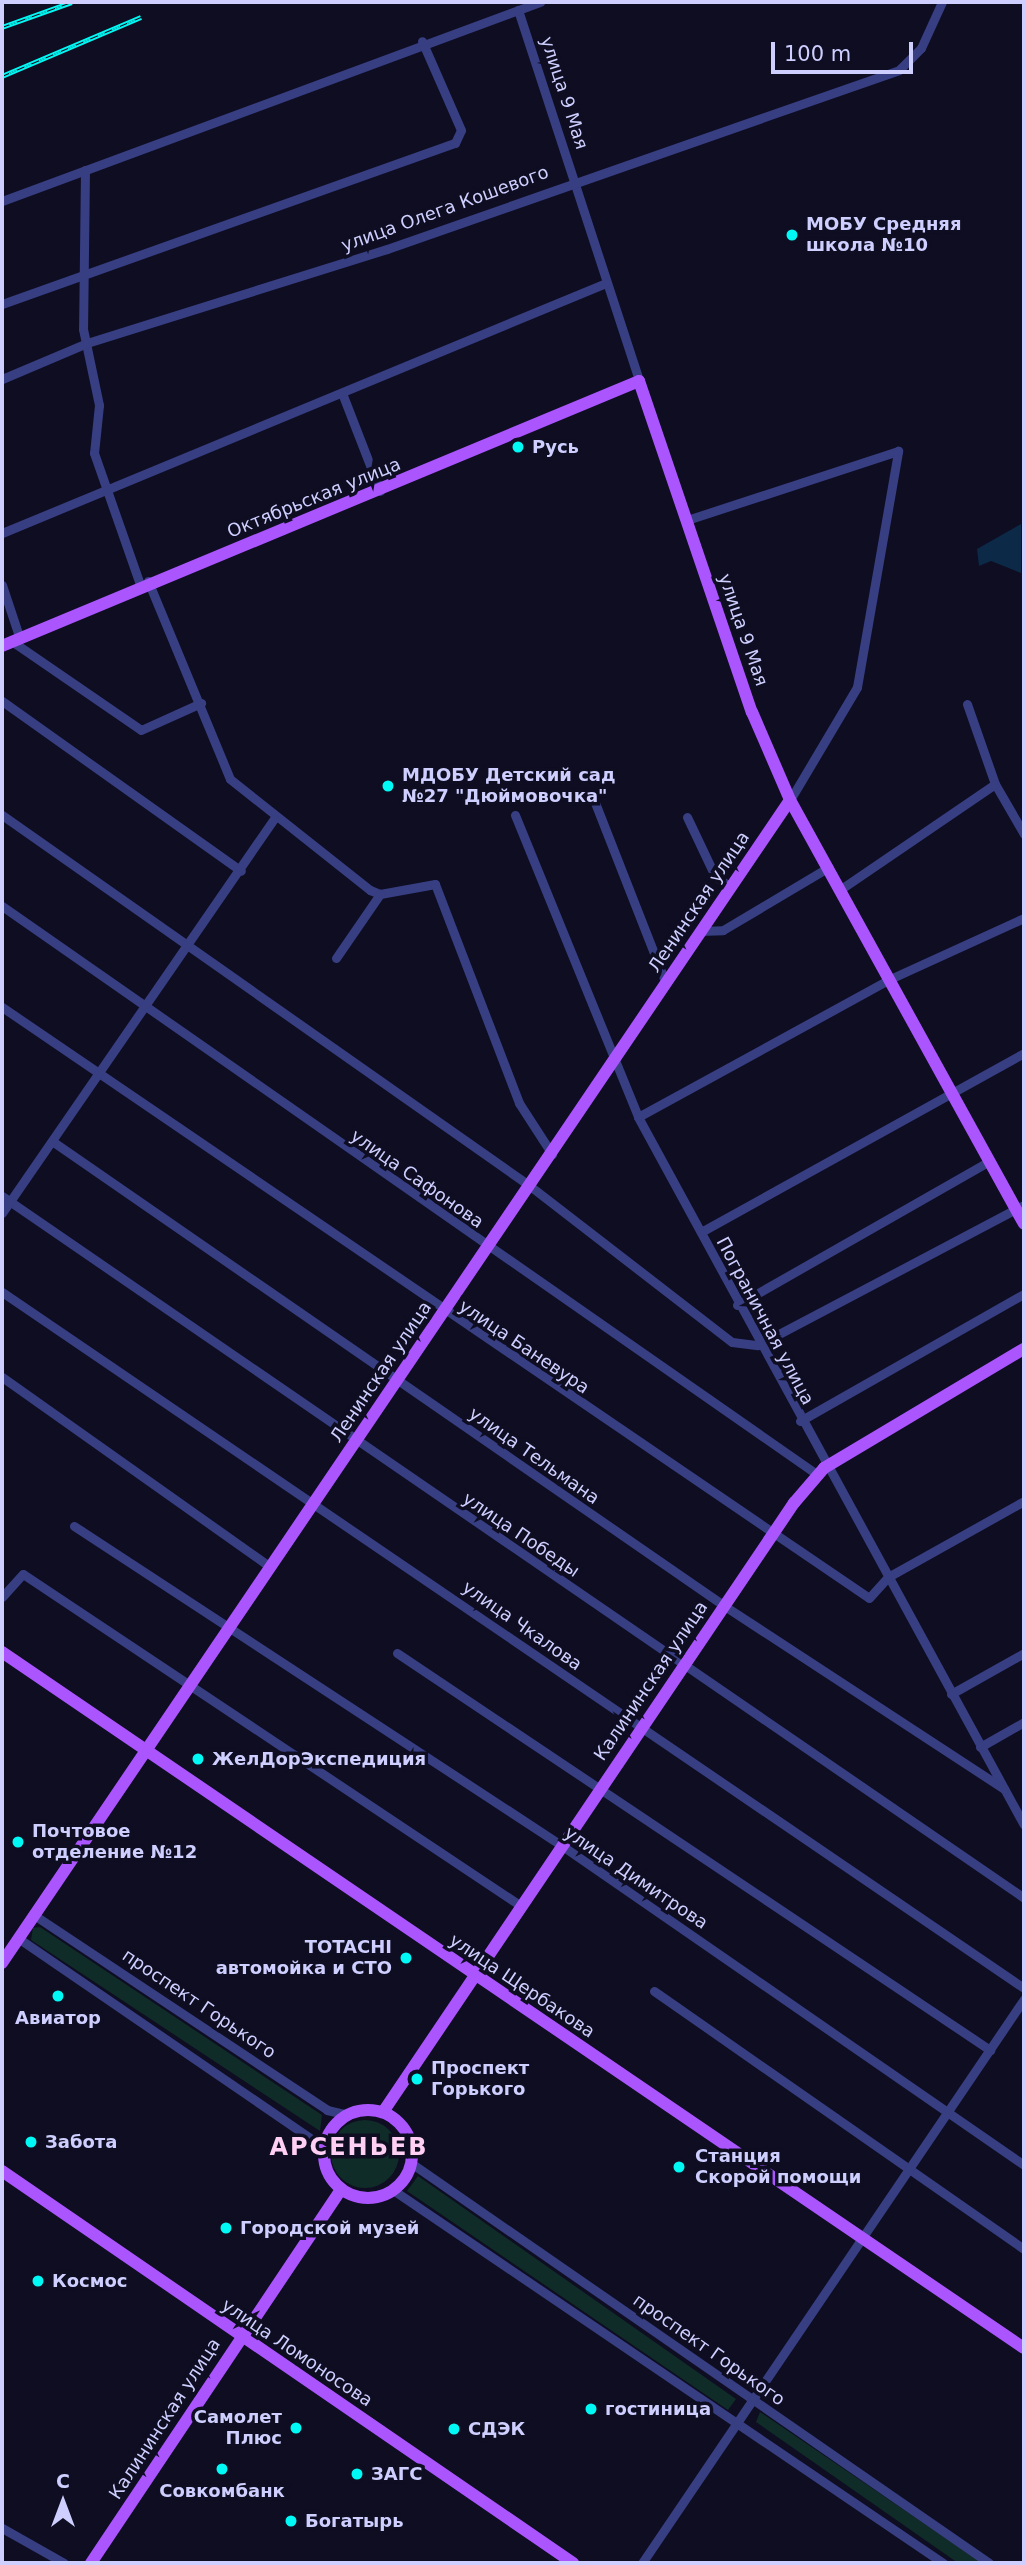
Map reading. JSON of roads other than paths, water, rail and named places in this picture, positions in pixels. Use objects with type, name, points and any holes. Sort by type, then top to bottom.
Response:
[{"type":"main road","name":"Октябрьская улица","points":[[11,643],[144,583],[380,491],[639,381]]},
{"type":"main road","name":"улица 9 Мая","points":[[639,381],[752,712],[790,800],[989,1161],[1020,1207],[1024,1224]]},
{"type":"main road","name":"Ленинская улица","points":[[2,1963],[188,1687],[224,1628],[315,1503],[443,1310],[552,1154],[729,886],[790,800]]},
{"type":"main road","name":"Калининская улица","points":[[383,2112],[518,1904],[602,1786],[723,1605],[821,1471],[1024,1349]]},
{"type":"main road","name":"улица Щербакова","points":[[2,1652],[1024,2348]]},
{"type":"main road","name":"проспект Горького","points":[[348,2115],[383,2112]]},
{"type":"main road","points":[[348,2115],[335,2124],[325,2148],[323,2161],[341,2190],[368,2198],[393,2190],[411,2163],[406,2132],[383,2112]]},
{"type":"main road","name":"улица Ломоносова","points":[[2,2171],[239,2337],[573,2563]]},
{"type":"main road","name":"Калининская улица","points":[[92,2563],[239,2337],[341,2190]]},
{"type":"street","points":[[2,201],[422,41],[540,2]]},
{"type":"street","name":"улица Олега Кошевого","points":[[2,379],[87,343],[387,249],[574,179],[899,69],[921,48],[942,2]]},
{"type":"street","name":"улица 9 Мая","points":[[518,10],[639,381]]},
{"type":"street","points":[[2,304],[85,271],[128,264],[460,141],[447,93],[422,41]]},
{"type":"street","points":[[85,170],[87,343],[99,405],[94,453],[144,583],[201,703],[230,779],[274,819],[380,894],[435,884],[519,1104],[552,1154]]},
{"type":"street","points":[[2,533],[107,492],[606,283]]},
{"type":"street","points":[[342,393],[380,491]]},
{"type":"street","points":[[687,520],[898,451],[854,696],[790,800]]},
{"type":"street","points":[[2,585],[11,643],[141,730],[201,703]]},
{"type":"street","points":[[2,701],[240,871]]},
{"type":"street","points":[[967,704],[995,784],[1024,834]]},
{"type":"street","points":[[841,889],[995,784]]},
{"type":"street","points":[[593,795],[665,981]]},
{"type":"street","points":[[2,815],[530,1186],[732,1342],[758,1345],[1020,1207]]},
{"type":"street","name":"Пограничная улица","points":[[515,816],[613,1063],[638,1117],[800,1421],[821,1471],[888,1577],[980,1747],[1023,1819]]},
{"type":"street","points":[[687,817],[715,876],[729,886]]},
{"type":"street","points":[[2,1213],[6,1199],[52,1141],[184,944],[240,871],[274,819]]},
{"type":"street","points":[[699,931],[723,930],[829,867]]},
{"type":"street","points":[[337,958],[380,894]]},
{"type":"street","name":"улица Сафонова","points":[[2,906],[487,1247],[821,1471]]},
{"type":"street","points":[[638,1117],[890,979],[1024,918]]},
{"type":"street","name":"улица Баневура","points":[[2,1007],[772,1536],[869,1598],[888,1577]]},
{"type":"street","points":[[701,1232],[951,1091],[1024,1054]]},
{"type":"street","name":"улица Тельмана","points":[[52,1141],[723,1605],[1004,1789]]},
{"type":"street","points":[[737,1305],[989,1161]]},
{"type":"street","name":"улица Победы","points":[[6,1199],[356,1443],[1024,1898]]},
{"type":"street","name":"улица Чкалова","points":[[2,1292],[1024,1988]]},
{"type":"street","points":[[800,1421],[1024,1294]]},
{"type":"street","points":[[2,1377],[269,1566]]},
{"type":"street","points":[[888,1577],[1024,1502]]},
{"type":"street","name":"улица Димитрова","points":[[74,1526],[224,1628],[242,1632],[561,1845],[1024,2165]]},
{"type":"street","points":[[2,1597],[23,1574],[188,1687],[518,1904]]},
{"type":"street","points":[[397,1653],[602,1786],[990,2050]]},
{"type":"street","points":[[951,1694],[1024,1653]]},
{"type":"street","points":[[980,1747],[1024,1722]]},
{"type":"street","name":"проспект Горького","points":[[34,1915],[327,2110],[348,2115]]},
{"type":"street","points":[[18,1938],[325,2148]]},
{"type":"street","points":[[654,1991],[1024,2249]]},
{"type":"street","points":[[642,2563],[1024,1999]]},
{"type":"street","name":"проспект Горького","points":[[411,2163],[989,2563]]},
{"type":"street","points":[[393,2190],[943,2563]]},
{"type":"street","points":[[2,2528],[64,2563]]},
{"type":"water","points":[[1021,524],[1021,573],[991,561],[979,566],[977,549]]},
{"type":"railway","points":[[2,27],[72,2]]},
{"type":"railway","points":[[2,76],[141,17]]},
{"type":"place","name":"МОБУ Средняя школа №10","points":[[792,235]]},
{"type":"place","name":"Русь","points":[[518,447]]},
{"type":"place","name":"МДОБУ Детский сад №27 \"Дюймовочка\"","points":[[388,786]]},
{"type":"place","name":"ЖелДорЭкспедиция","points":[[198,1759]]},
{"type":"place","name":"Почтовое отделение №12","points":[[18,1842]]},
{"type":"place","name":"TOTACHI автомойка и СТО","points":[[406,1958]]},
{"type":"place","name":"Авиатор","points":[[58,1996]]},
{"type":"place","name":"Проспект Горького","points":[[417,2079]]},
{"type":"place","name":"Забота","points":[[31,2142]]},
{"type":"place","name":"Станция Скорой помощи","points":[[679,2167]]},
{"type":"place","name":"Городской музей","points":[[226,2228]]},
{"type":"place","name":"Космос","points":[[38,2281]]},
{"type":"place","name":"гостиница","points":[[591,2409]]},
{"type":"place","name":"Самолет Плюс","points":[[296,2428]]},
{"type":"place","name":"СДЭК","points":[[454,2429]]},
{"type":"place","name":"Совкомбанк","points":[[222,2469]]},
{"type":"place","name":"ЗАГС","points":[[357,2474]]},
{"type":"place","name":"Богатырь","points":[[291,2521]]},
{"type":"district","name":"АРСЕНЬЕВ","points":[[349,2148]]}]
